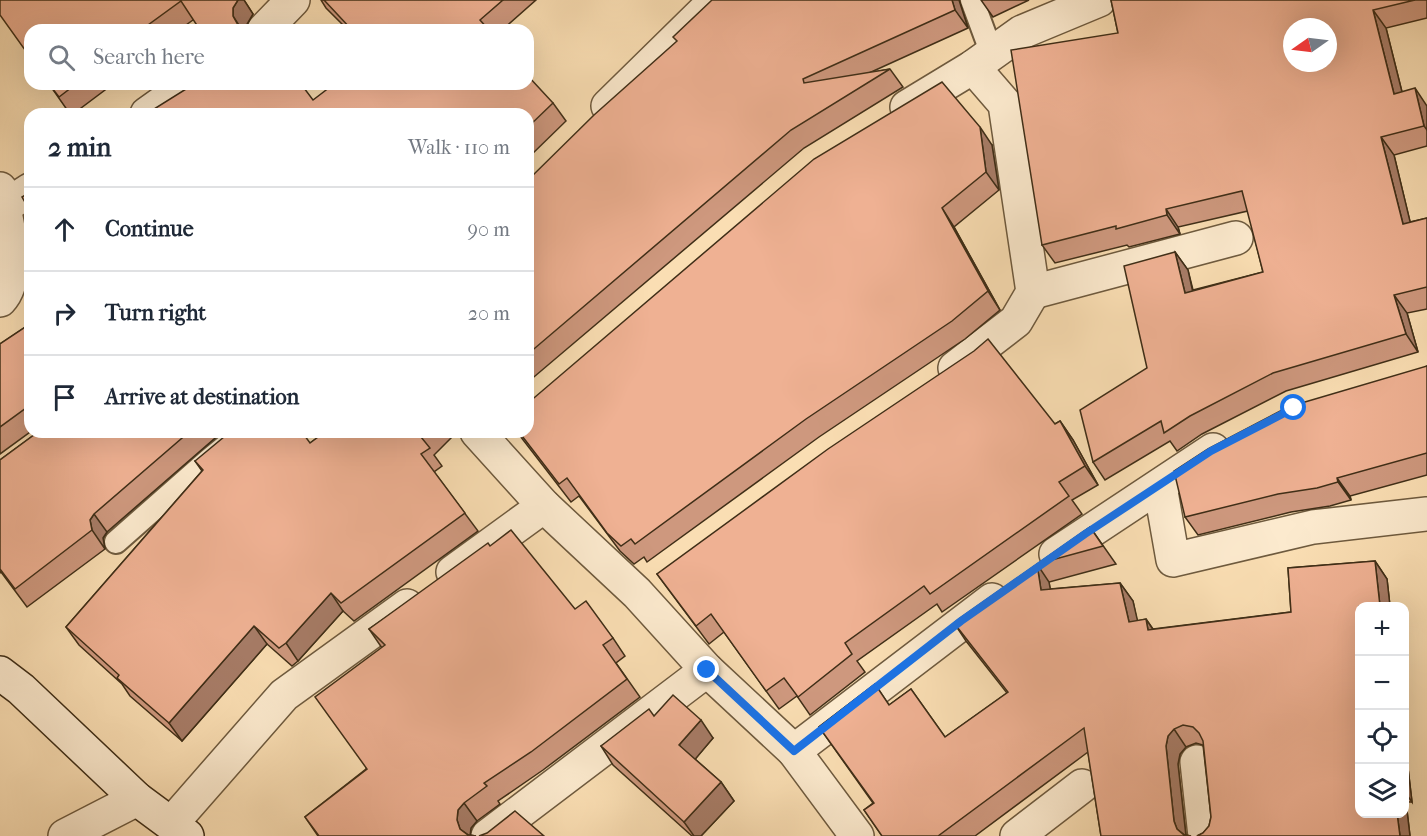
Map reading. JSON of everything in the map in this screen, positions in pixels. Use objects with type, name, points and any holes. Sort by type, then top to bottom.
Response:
[{"type":"street","points":[[270,24],[293,0]]},
{"type":"street","points":[[588,125],[716,0]]},
{"type":"street","points":[[885,120],[983,60],[1022,32],[1099,0]]},
{"type":"street","points":[[927,387],[976,354],[1016,321],[1033,292],[1005,104],[983,60]]},
{"type":"street","points":[[155,108],[181,90]]},
{"type":"street","points":[[0,300],[12,276],[11,195]]},
{"type":"street","points":[[1033,292],[1236,238]]},
{"type":"street","points":[[794,751],[961,621],[1085,534],[1211,451],[1242,435]]},
{"type":"street","points":[[490,438],[544,506],[647,586],[707,670],[794,751],[857,836]]},
{"type":"street","points":[[1160,486],[1173,560],[1313,527],[1427,514]]},
{"type":"street","points":[[0,673],[21,689],[137,799],[180,830],[284,695],[544,506]]},
{"type":"street","points":[[488,836],[707,670]]},
{"type":"street","points":[[1197,762],[1205,836]]},
{"type":"street","points":[[1017,836],[1082,786]]},
{"type":"street","points":[[65,836],[137,799]]},
{"type":"lane","points":[[972,0],[983,60]]},
{"type":"lane","points":[[116,542],[236,438]]},
{"type":"building","points":[[0,0],[238,0],[233,8],[233,16],[237,24],[196,24],[181,1],[149,24],[24,24],[24,49],[0,15]]},
{"type":"building","points":[[324,0],[503,0],[480,20],[484,24],[346,24]]},
{"type":"building","points":[[712,0],[952,0],[955,10],[803,79],[804,83],[890,69],[791,130],[534,349],[534,174],[594,115],[677,41],[673,37]]},
{"type":"building","points":[[1111,0],[1415,0],[1373,10],[1394,94],[1415,88],[1424,126],[1381,137],[1403,224],[1427,218],[1427,287],[1394,295],[1406,334],[1273,373],[1190,416],[1164,433],[1161,421],[1093,462],[1080,410],[1147,368],[1124,266],[1175,252],[1185,293],[1263,272],[1242,191],[1166,209],[1167,215],[1116,229],[1116,226],[1042,245],[1011,50],[1118,33]]},
{"type":"building","points":[[534,82],[553,103],[534,121],[534,108],[156,108],[184,90],[306,90],[313,100],[326,90],[534,90]]},
{"type":"building","points":[[942,82],[980,127],[986,172],[942,208],[988,291],[952,321],[806,419],[635,544],[631,539],[621,546],[607,533],[567,478],[559,484],[524,438],[534,438],[534,398],[814,159]]},
{"type":"building","points":[[54,90],[68,90],[59,97]]},
{"type":"building","points":[[24,328],[24,409],[0,427],[0,344]]},
{"type":"building","points":[[988,339],[1055,424],[1060,421],[1085,466],[1059,482],[1069,496],[930,594],[924,586],[845,643],[852,654],[798,697],[784,678],[766,691],[711,614],[696,626],[657,574],[828,449],[974,351]]},
{"type":"building","points":[[1427,366],[1427,453],[1337,478],[1338,482],[1317,488],[1278,494],[1185,517],[1174,471],[1208,449],[1288,407]]},
{"type":"building","points":[[30,438],[182,438],[94,514],[90,520],[92,530],[15,589],[0,569],[0,460]]},
{"type":"building","points":[[223,438],[306,438],[310,443],[317,438],[422,438],[430,448],[421,454],[465,513],[341,603],[331,593],[279,648],[254,626],[169,723],[117,678],[119,675],[66,627],[203,470],[195,461]]},
{"type":"building","points":[[1090,527],[1103,546],[1037,564]]},
{"type":"building","points":[[511,530],[575,609],[586,601],[613,638],[603,645],[627,679],[531,752],[484,783],[487,786],[464,803],[458,810],[457,820],[460,829],[468,835],[476,836],[319,836],[305,817],[367,769],[315,697],[385,645],[369,629],[488,543],[490,546]]},
{"type":"building","points":[[1375,561],[1380,602],[1355,602],[1355,818],[1398,818],[1400,836],[1197,836],[1209,826],[1211,817],[1203,741],[1193,727],[1183,725],[1174,729],[1168,736],[1166,746],[1174,821],[1177,829],[1184,835],[1191,836],[1101,836],[1084,728],[938,836],[882,836],[864,810],[874,803],[819,727],[875,684],[889,705],[911,689],[945,737],[1008,692],[954,623],[1037,564],[1041,590],[1120,583],[1129,622],[1146,619],[1148,630],[1291,612],[1288,568]]},
{"type":"building","points":[[673,695],[701,720],[679,745],[721,782],[684,822],[601,746],[649,709],[654,716]]},
{"type":"building","points":[[515,811],[544,836],[479,836],[487,833]]},
{"type":"route","points":[[707,670],[794,751],[961,621],[1085,534],[1211,451],[1294,408]]}]
